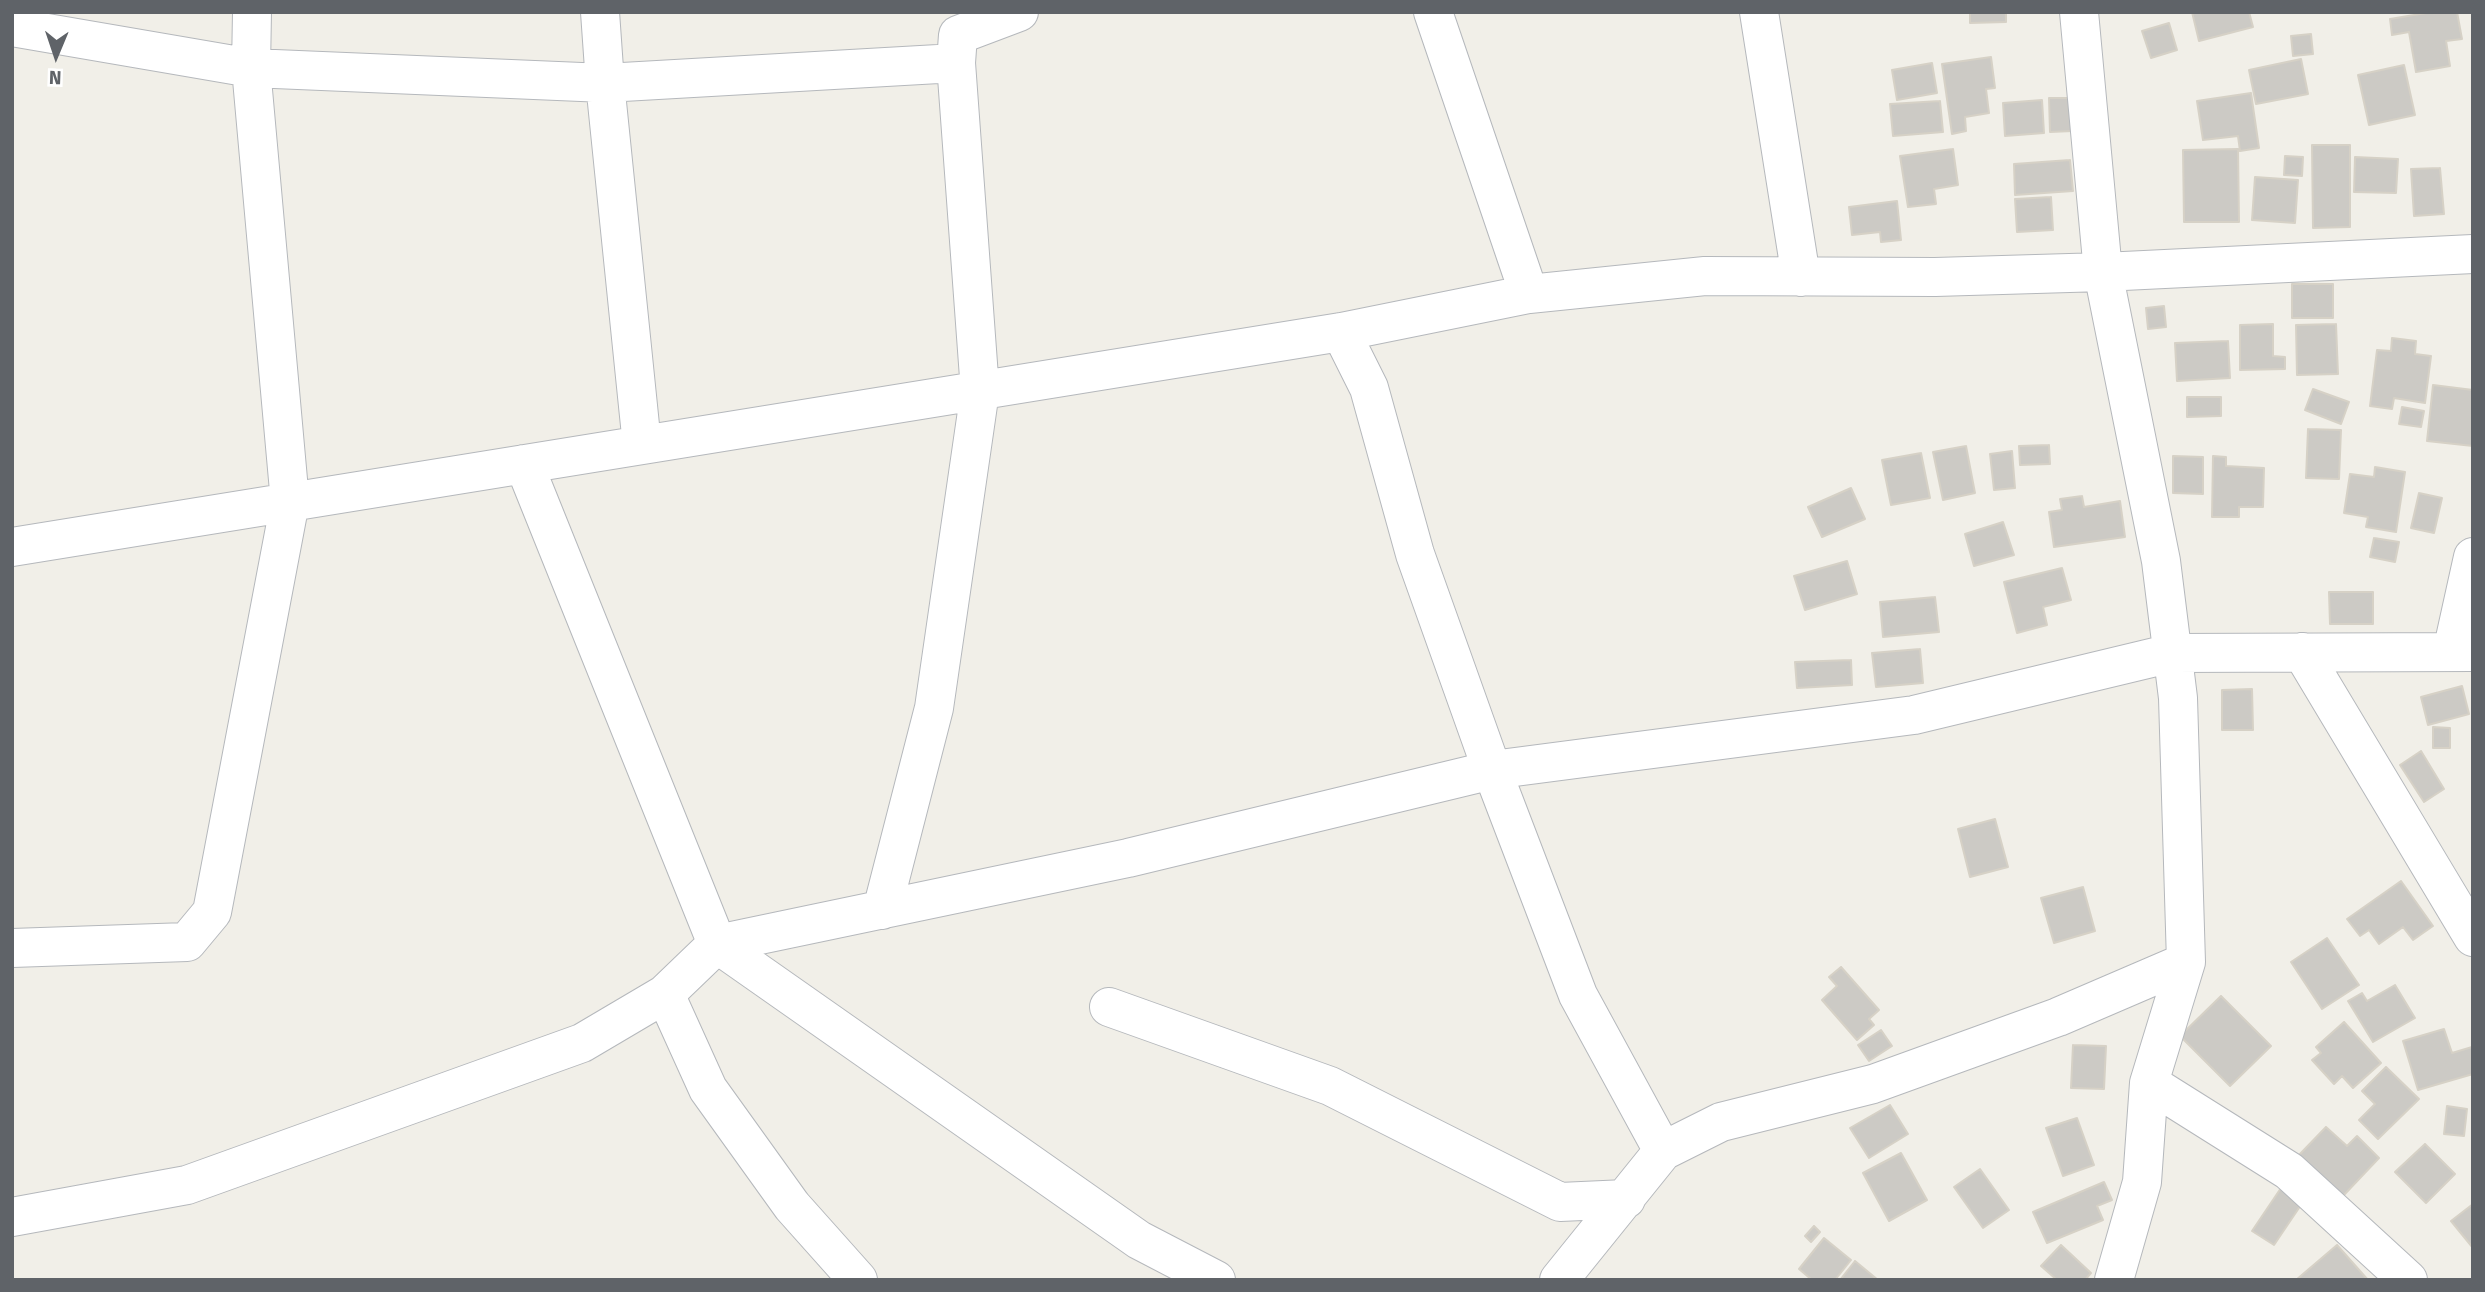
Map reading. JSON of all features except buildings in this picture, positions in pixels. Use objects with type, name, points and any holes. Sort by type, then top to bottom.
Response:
[{"type":"street","points":[[12,948],[187,942],[212,912],[290,502],[251,68],[252,12]]},
{"type":"street","points":[[600,12],[642,445]]},
{"type":"street","points":[[12,27],[251,68],[605,83],[957,37],[1019,12]]},
{"type":"street","points":[[1433,12],[1530,294]]},
{"type":"street","points":[[1759,12],[1801,277]]},
{"type":"street","points":[[2079,12],[2103,272],[2161,561],[2178,698],[2186,962],[2149,1083],[2142,1182],[2114,1280]]},
{"type":"street","points":[[882,910],[934,708],[979,391],[957,37]]},
{"type":"street","points":[[12,547],[1341,332],[1530,294],[1705,276],[1936,277],[2103,272],[2473,254]]},
{"type":"street","points":[[1341,332],[1369,388],[1415,554],[1492,770],[1578,995],[1663,1151]]},
{"type":"street","points":[[524,464],[717,944],[1139,1240],[1216,1280]]},
{"type":"street","points":[[12,1217],[187,1185],[582,1043],[665,994],[717,944],[1128,858],[1492,770],[1914,715],[2172,653],[2462,652],[2473,557]]},
{"type":"street","points":[[2302,652],[2473,937]]},
{"type":"street","points":[[1559,1280],[1663,1151],[1721,1122],[1886,1080],[2058,1017],[2186,962]]},
{"type":"street","points":[[665,994],[708,1089],[792,1206],[858,1280]]},
{"type":"street","points":[[1109,1007],[1330,1086],[1560,1202],[1626,1199]]},
{"type":"street","points":[[2149,1083],[2289,1171],[2408,1280]]}]
